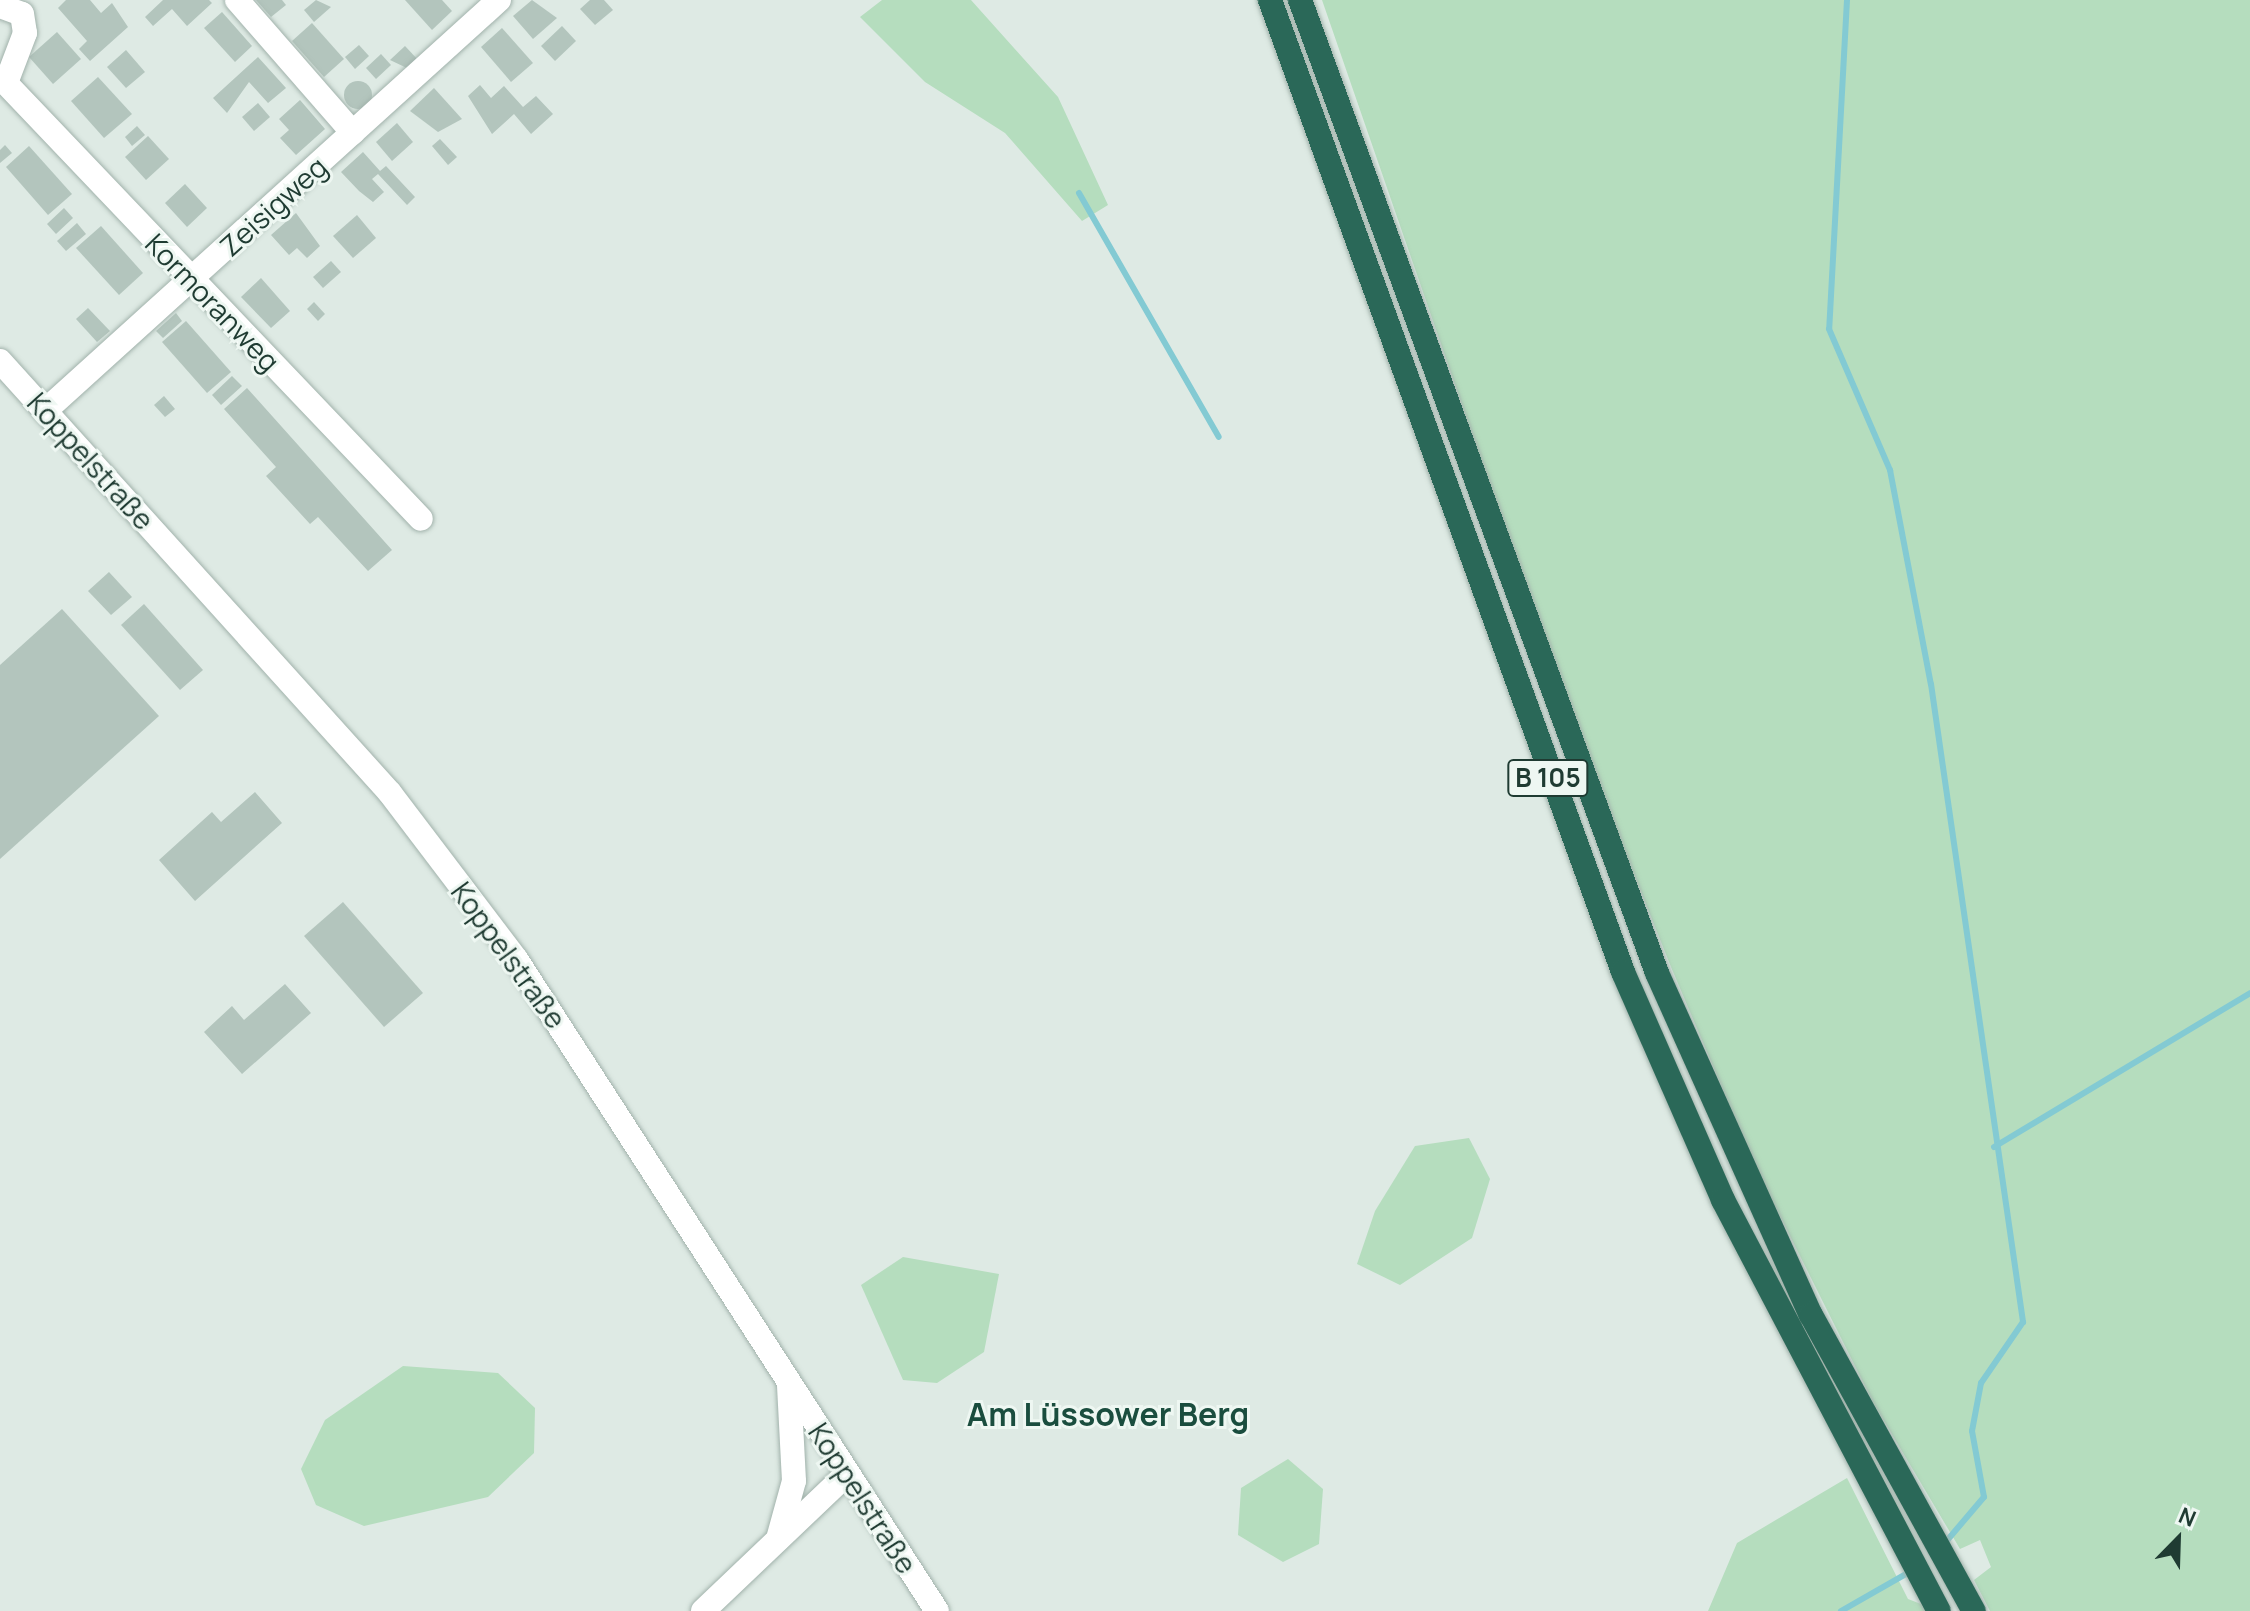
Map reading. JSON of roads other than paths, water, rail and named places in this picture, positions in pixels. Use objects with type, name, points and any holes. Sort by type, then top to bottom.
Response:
[{"type":"highway","name":"B 105","points":[[1270,0],[1623,972],[1723,1200],[1892,1529],[1937,1607]]},
{"type":"highway","name":"B 105","points":[[1300,0],[1657,973],[1811,1315],[1916,1515],[1974,1611]]},
{"type":"street","points":[[237,0],[353,133]]},
{"type":"street","name":"Zeisigweg","points":[[46,410],[499,0]]},
{"type":"street","name":"Kormoranweg","points":[[0,6],[22,14],[25,33],[3,80],[421,519]]},
{"type":"street","name":"Koppelstraße","points":[[0,361],[399,805],[516,959],[937,1611]]},
{"type":"street","points":[[777,1541],[794,1481],[789,1385]]},
{"type":"street","points":[[703,1611],[847,1474]]},
{"type":"waterway","points":[[1847,0],[1829,329],[1890,470],[1931,684],[2023,1322],[1981,1383],[1972,1431],[1984,1497],[1944,1544]]},
{"type":"waterway","points":[[1079,193],[1219,437]]},
{"type":"waterway","points":[[1994,1147],[2250,993]]},
{"type":"waterway","points":[[1841,1611],[1911,1571]]},
{"type":"district","name":"Am Lüssower Berg","points":[[1108,1414]]}]
